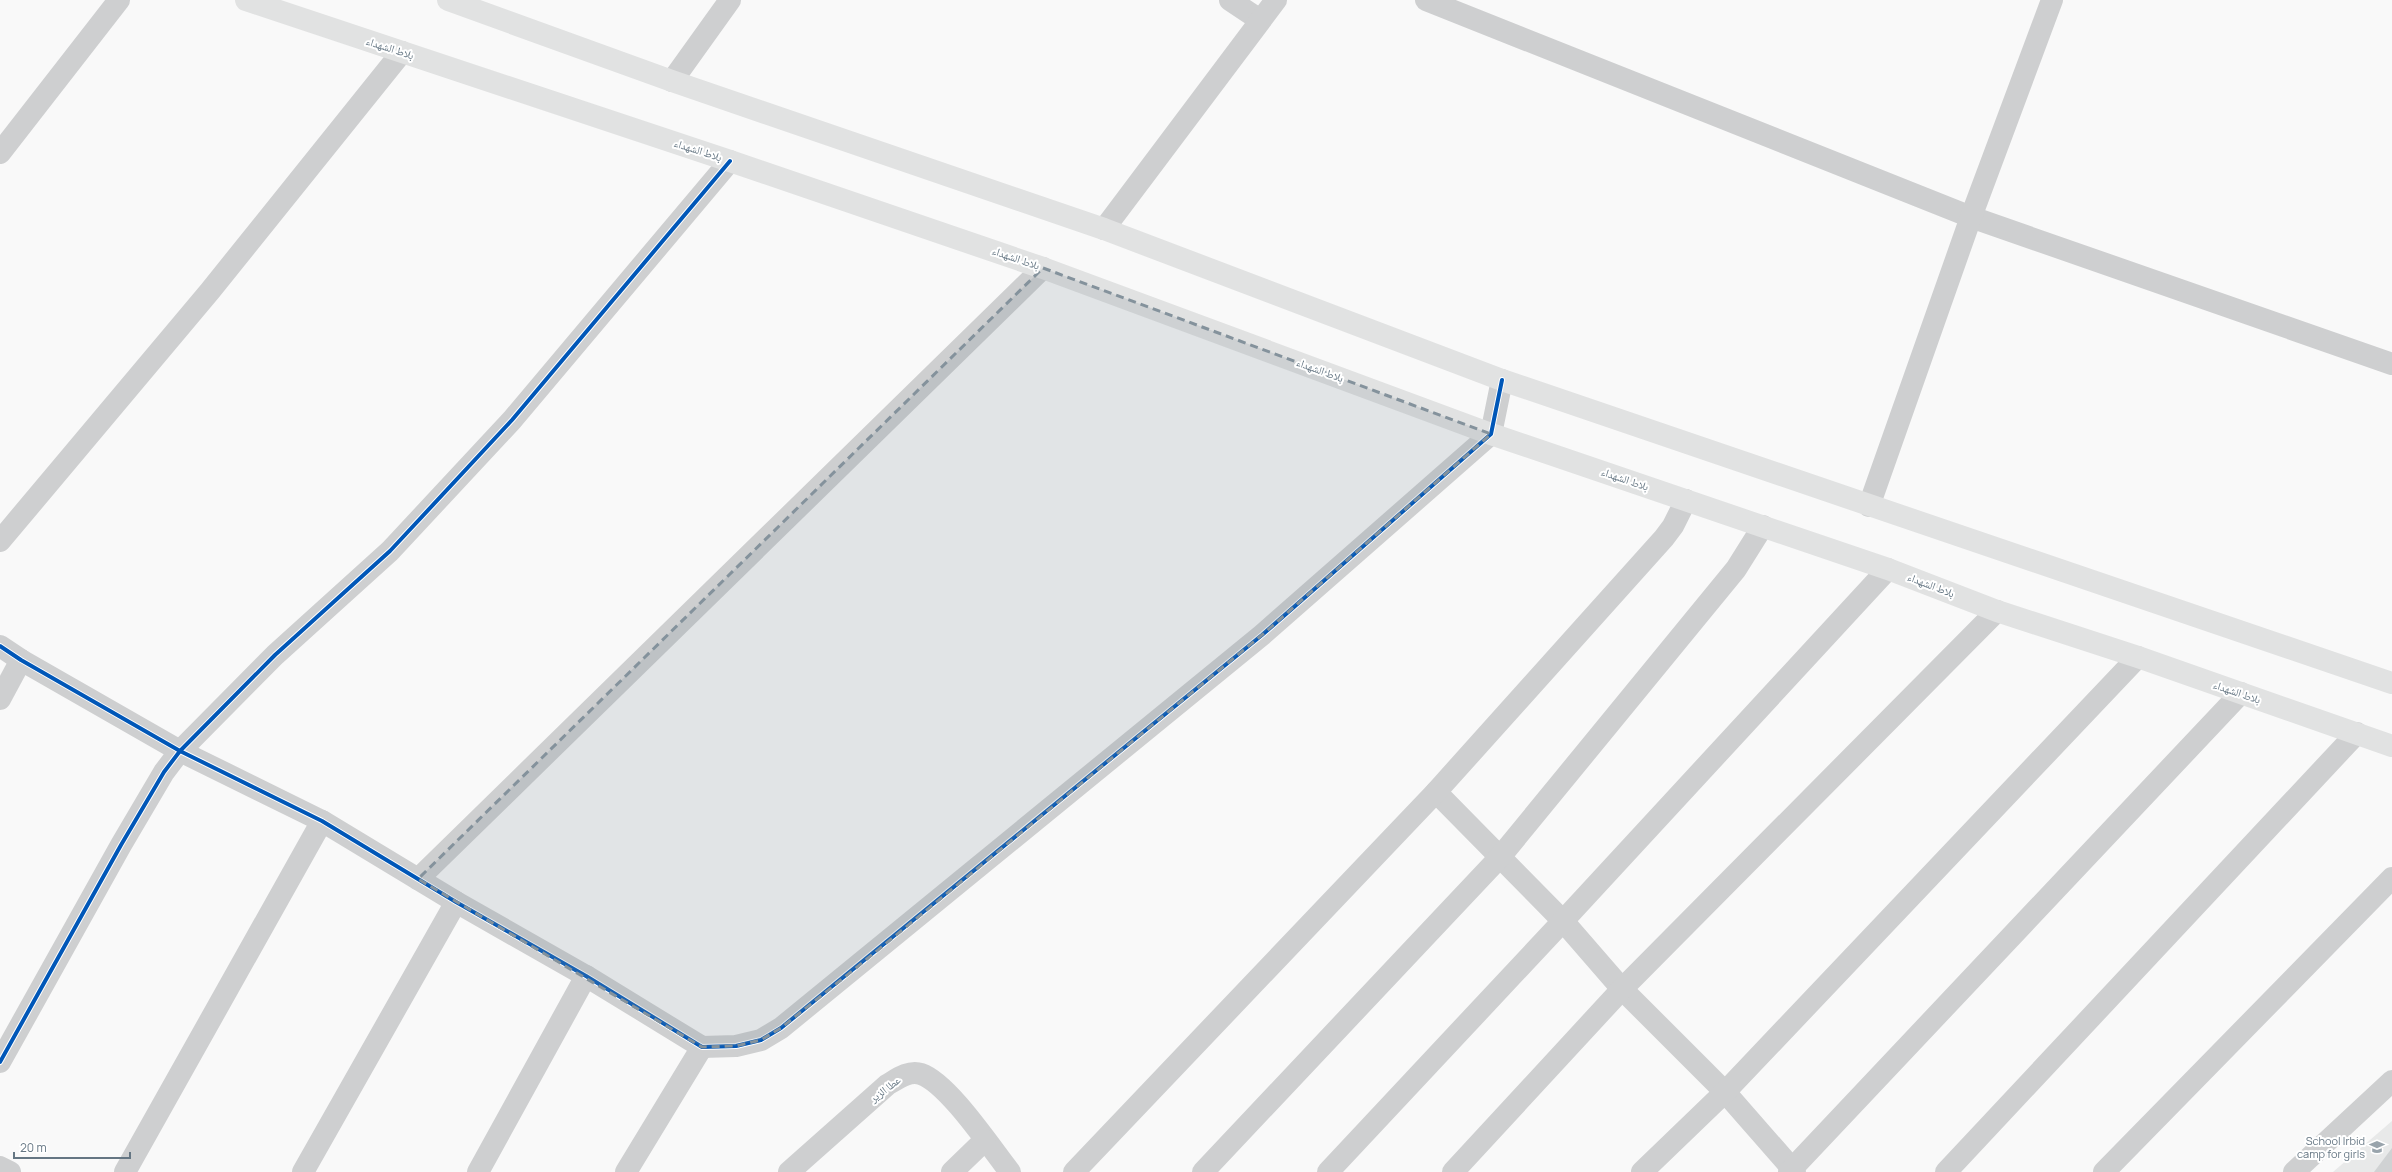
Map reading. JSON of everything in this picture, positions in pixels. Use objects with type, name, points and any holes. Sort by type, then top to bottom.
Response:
[{"type":"main road","name":"بلاط الشهداء","points":[[246,0],[730,161],[1043,268],[1491,434],[1888,569],[1997,611],[2138,657],[2392,746]]},
{"type":"main road","points":[[448,0],[672,81],[1104,229],[1502,380],[2392,683]]},
{"type":"street","points":[[0,153],[119,0]]},
{"type":"street","points":[[672,81],[730,0]]},
{"type":"street","points":[[1230,0],[1260,20]]},
{"type":"street","points":[[1104,229],[1276,0]]},
{"type":"street","points":[[1426,0],[1971,217],[2392,364]]},
{"type":"street","points":[[1869,506],[1971,217],[2052,0]]},
{"type":"street","points":[[0,541],[210,291],[402,52]]},
{"type":"street","points":[[0,1062],[148,798],[164,772],[180,751],[275,655],[390,551],[512,420],[730,161]]},
{"type":"street","points":[[418,879],[1043,268]]},
{"type":"street","points":[[0,646],[21,660],[180,751],[322,821],[456,902],[586,976],[702,1047],[736,1046],[761,1040],[781,1028],[1262,635],[1491,434],[1502,380]]},
{"type":"street","points":[[1074,1172],[1436,792],[1664,538],[1673,526],[1686,500]]},
{"type":"street","points":[[1203,1172],[1500,857],[1736,569],[1763,526]]},
{"type":"street","points":[[1328,1172],[1563,921],[1888,569]]},
{"type":"street","points":[[1453,1172],[1622,989],[1997,611]]},
{"type":"street","points":[[1642,1172],[1725,1092],[2138,657]]},
{"type":"street","points":[[0,699],[21,660]]},
{"type":"street","points":[[1436,792],[1563,921],[1622,989],[1725,1092],[1792,1171],[2241,693]]},
{"type":"street","points":[[1946,1172],[2357,733]]},
{"type":"street","points":[[125,1172],[322,821]]},
{"type":"street","points":[[2104,1172],[2392,878]]},
{"type":"street","points":[[303,1172],[456,902]]},
{"type":"street","points":[[478,1172],[586,976]]},
{"type":"street","points":[[626,1172],[702,1047]]},
{"type":"street","name":"عطا الزير","points":[[789,1172],[887,1085],[905,1074],[920,1074],[935,1082],[949,1096],[1010,1172]]},
{"type":"street","points":[[2294,1172],[2392,1081]]},
{"type":"street","points":[[952,1172],[985,1140]]},
{"type":"street","points":[[0,1167],[10,1172]]},
{"type":"highlighted area","points":[[1043,268],[1491,434],[1262,635],[856,968],[781,1028],[761,1040],[736,1046],[702,1047],[418,879]]},
{"type":"shaded area","name":"School Irbid camp for girls","points":[[2392,1121],[2392,1172],[2333,1172]]},
{"type":"building","points":[[2392,1148],[2392,1172],[2374,1172]]},
{"type":"cycle path","points":[[0,1062],[121,845],[164,772],[180,751],[275,655],[390,551],[512,420],[730,161]]},
{"type":"cycle path","points":[[0,646],[21,660],[180,751],[322,821],[456,902],[586,976],[702,1047],[736,1046],[761,1040],[781,1028],[1262,635],[1491,434],[1502,380]]},
{"type":"place","name":"School Irbid camp for girls","points":[[2377,1147]]}]
